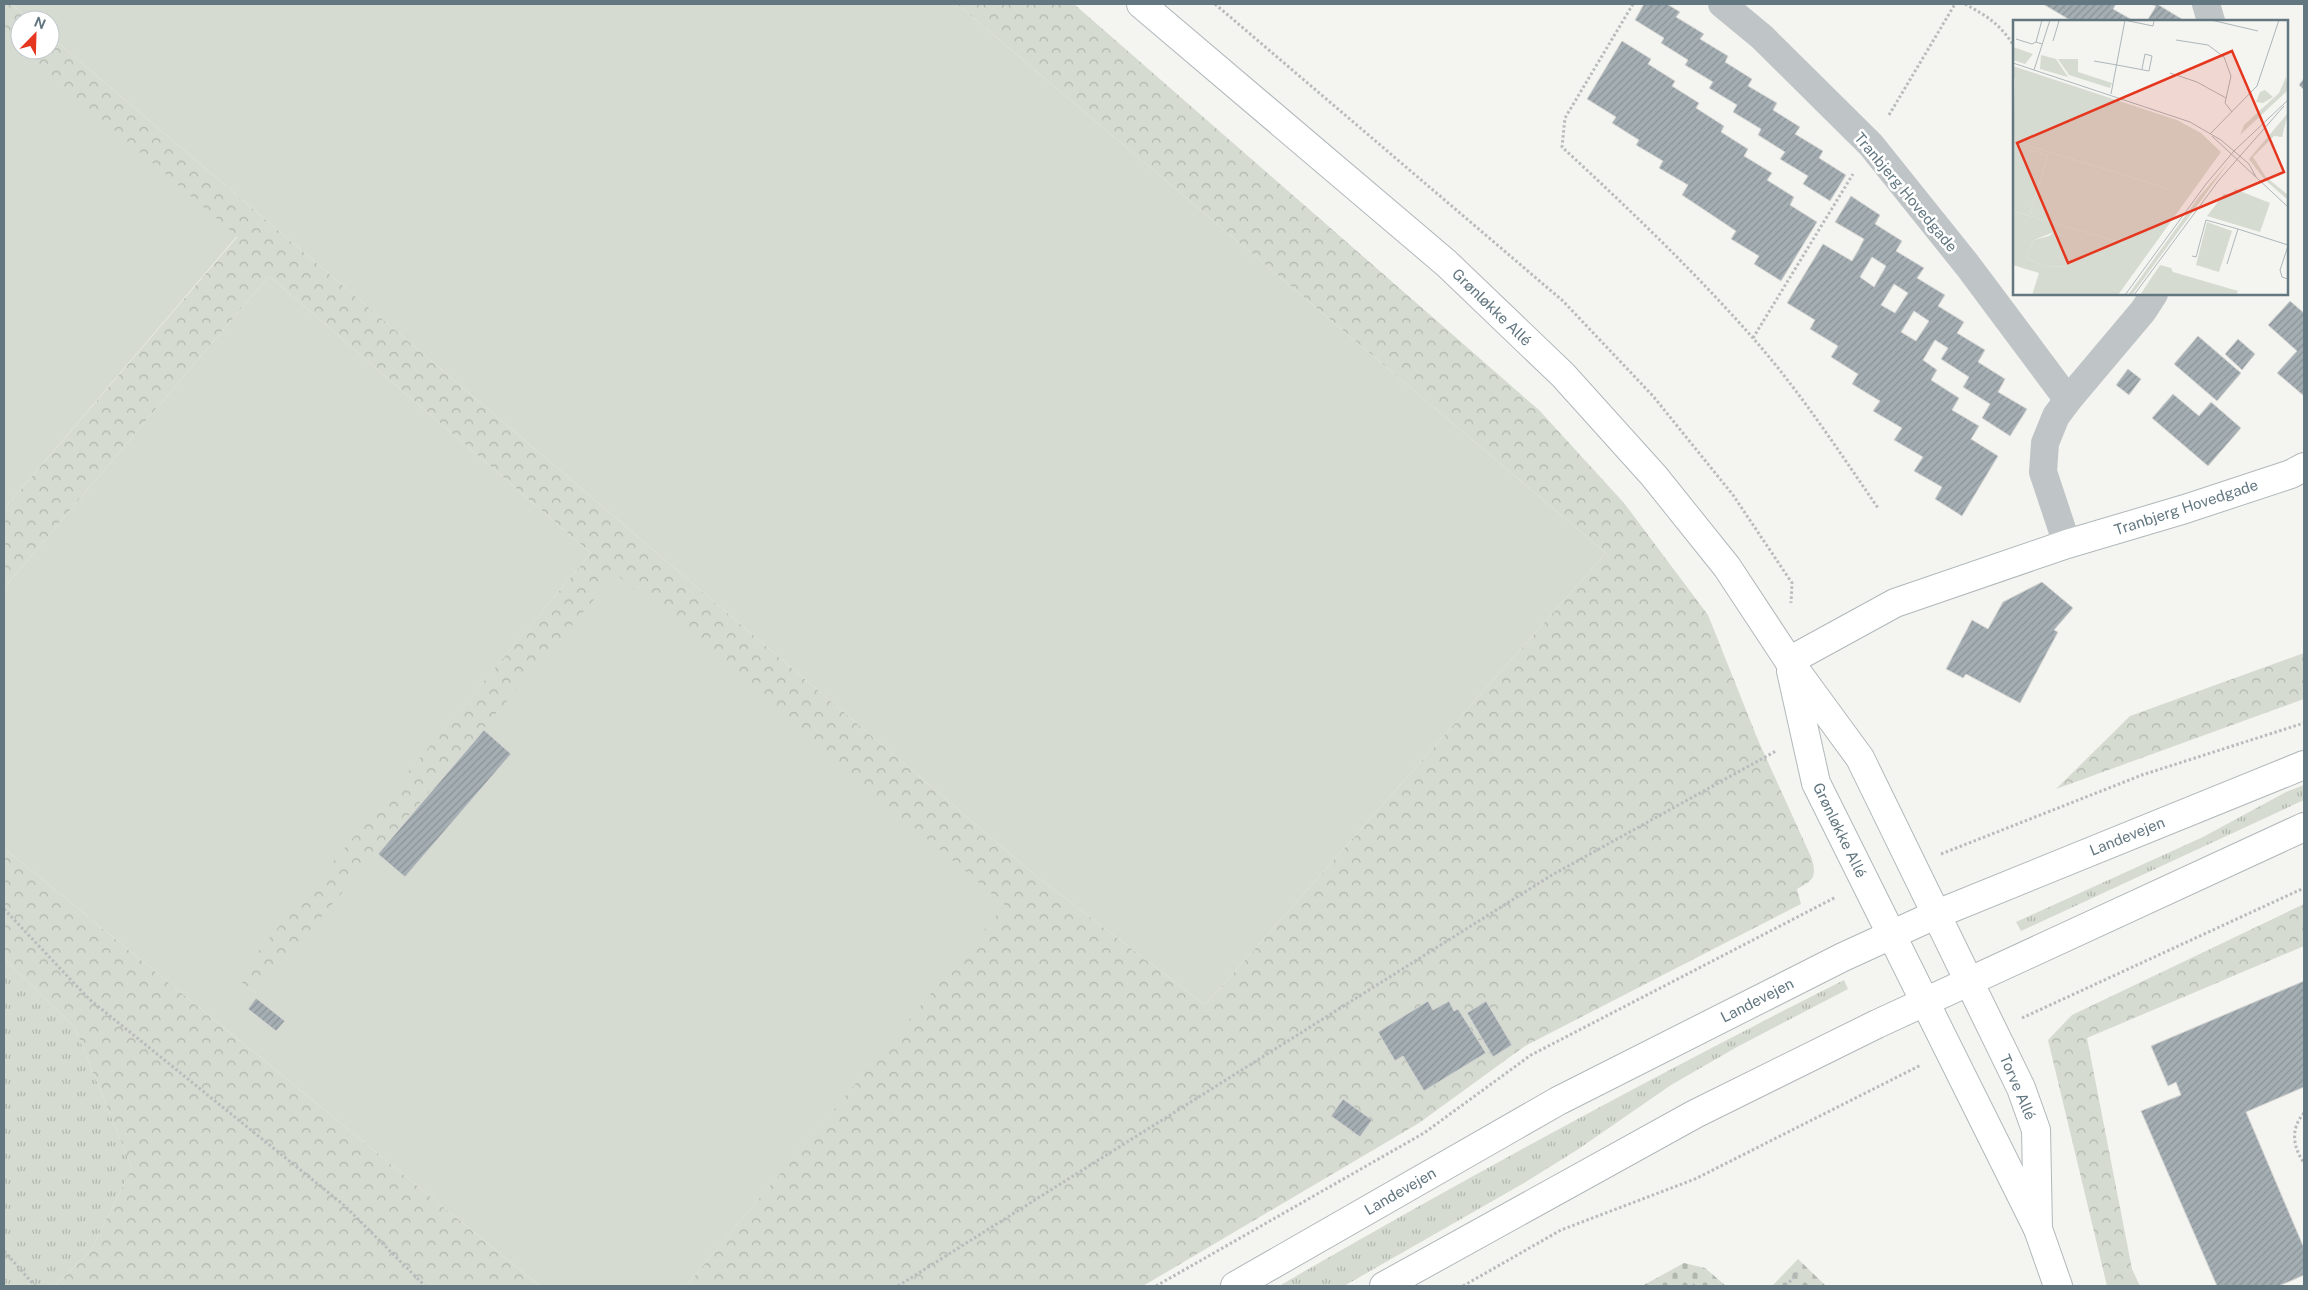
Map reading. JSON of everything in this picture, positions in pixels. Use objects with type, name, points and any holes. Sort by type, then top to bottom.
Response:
[{"type":"street","name":"Grønløkke Allé","points":[[1141,4],[1446,263],[1563,375],[1654,476],[1715,551],[1789,661],[1860,758],[1937,914]]},
{"type":"street","name":"Tranbjerg Hovedgade","points":[[1722,4],[1762,37],[1871,145],[1968,266],[2068,400]]},
{"type":"street","points":[[2206,4],[2211,20]]},
{"type":"street","points":[[2067,544],[2043,472],[2045,443],[2056,416],[2153,295]]},
{"type":"street","name":"Tranbjerg Hovedgade","points":[[1789,661],[1895,604],[2067,544],[2185,509],[2304,467]]},
{"type":"street","name":"Grønløkke Allé","points":[[1789,661],[1816,783],[1925,1004]]},
{"type":"street","name":"Landevejen","points":[[1235,1286],[1558,1101],[1843,957],[1937,914],[2304,765]]},
{"type":"street","points":[[1384,1286],[1695,1114],[1860,1032],[1925,1004],[2304,826]]},
{"type":"street","name":"Torve Allé","points":[[1937,914],[2021,1088],[2036,1130],[2038,1229]]},
{"type":"street","name":"Torve Allé","points":[[1925,1004],[2038,1229],[2058,1286]]},
{"type":"path","points":[[1633,4],[1565,118],[1562,147],[1651,230],[1753,338],[1802,398],[1878,508]]},
{"type":"path","points":[[1965,4],[1990,18],[2006,33],[2013,44]]},
{"type":"path","points":[[1966,843],[2142,775],[2304,723]]},
{"type":"path","points":[[898,1286],[1552,875],[1764,758],[1806,737]]},
{"type":"path","points":[[2046,1007],[2304,888]]},
{"type":"path","points":[[1156,1286],[1424,1133],[1530,1054],[1818,906]]},
{"type":"path","points":[[4,909],[88,999],[345,1206],[424,1286]]},
{"type":"path","points":[[1464,1286],[1561,1230],[1695,1179],[1902,1074]]},
{"type":"path","points":[[2304,1113],[2299,1118],[2294,1142],[2298,1154],[2304,1163]]},
{"type":"path","points":[[4,1251],[35,1286]]},
{"type":"path","points":[[1786,1286],[1798,1272]]},
{"type":"green space","points":[[4,4],[11,4],[18,10],[10,10],[10,40],[4,35]]},
{"type":"green space","points":[[11,4],[957,4],[1606,553],[1205,1005],[1035,875],[60,45],[60,10],[18,10]]},
{"type":"green space","points":[[957,4],[1074,4],[1539,410],[1624,503],[1708,615],[1758,740],[1812,859],[1814,874],[1810,881],[1797,889],[1801,904],[1525,1046],[1419,1123],[1143,1286],[686,1286],[1004,905],[256,993],[235,978],[591,553],[269,276],[4,588],[4,509],[237,237],[33,60],[60,60],[60,45],[1035,875],[1205,1005],[1606,553]]},
{"type":"green space","points":[[4,35],[10,40],[10,60],[33,60],[237,236],[4,509]]},
{"type":"green space","points":[[269,276],[591,553],[236,978],[256,993],[616,574],[1005,905],[686,1286],[540,1286],[4,848],[4,588]]},
{"type":"green space","points":[[2304,653],[2304,699],[2056,789],[2130,716]]},
{"type":"green space","points":[[2304,785],[2304,800],[2021,931],[2016,922],[2203,837],[2286,792]]},
{"type":"green space","points":[[4,848],[540,1286],[54,1286],[90,1252],[132,1168],[75,1028],[4,958]]},
{"type":"green space","points":[[2304,904],[2304,946],[2087,1038],[2132,1269],[2140,1286],[2107,1286],[2048,1040],[2072,1015]]},
{"type":"green space","points":[[4,958],[75,1028],[132,1168],[90,1252],[54,1286],[4,1286]]},
{"type":"green space","points":[[1844,980],[1848,989],[1737,1047],[1671,1085],[1577,1150],[1524,1183],[1344,1286],[1279,1286],[1559,1129]]},
{"type":"green space","points":[[1798,1259],[1826,1286],[1772,1286]]},
{"type":"green space","points":[[1684,1263],[1705,1268],[1726,1286],[1642,1286]]},
{"type":"building","points":[[1644,4],[1667,4],[1680,12],[1676,17],[1704,34],[1700,39],[1728,56],[1725,62],[1752,79],[1748,86],[1777,103],[1773,110],[1800,127],[1795,134],[1823,151],[1819,158],[1846,175],[1830,201],[1803,184],[1808,176],[1780,159],[1785,152],[1758,135],[1761,129],[1733,112],[1737,105],[1709,88],[1713,82],[1685,65],[1688,60],[1661,43],[1664,38],[1635,20]]},
{"type":"building","points":[[2043,4],[2116,4],[2113,9],[2132,20],[2070,20]]},
{"type":"building","points":[[2151,4],[2157,4],[2183,20],[2148,20],[2156,6]]},
{"type":"building","points":[[1622,41],[1651,59],[1648,64],[1675,81],[1672,86],[1699,103],[1696,108],[1724,126],[1721,132],[1748,149],[1744,156],[1772,173],[1767,180],[1794,197],[1790,205],[1817,222],[1781,281],[1754,264],[1759,256],[1731,239],[1736,231],[1682,195],[1688,185],[1659,168],[1663,161],[1636,145],[1639,140],[1612,123],[1616,117],[1587,99]]},
{"type":"building","points":[[2304,78],[2304,90],[2299,85]]},
{"type":"building","points":[[1851,196],[1880,215],[1875,224],[1902,241],[1896,251],[1924,268],[1917,278],[1945,295],[1938,306],[1964,322],[1957,333],[1985,350],[1978,362],[2005,379],[1998,392],[2027,409],[2010,436],[1982,418],[1990,404],[1963,387],[1969,377],[1941,359],[1948,348],[1935,340],[1923,360],[1937,370],[1931,380],[1959,398],[1952,410],[1979,426],[1971,439],[1998,456],[1962,516],[1935,499],[1942,487],[1914,471],[1923,457],[1894,440],[1902,428],[1873,411],[1880,401],[1852,384],[1858,374],[1831,357],[1838,346],[1810,329],[1815,320],[1787,303],[1823,244],[1852,261],[1864,239],[1835,222]],"holes":[[[1872,257],[1886,266],[1874,287],[1860,277]],[[1894,284],[1908,293],[1895,313],[1881,305]],[[1914,311],[1929,321],[1916,341],[1901,332]]]},
{"type":"building","points":[[2290,301],[2304,313],[2304,396],[2277,373],[2297,351],[2268,325]]},
{"type":"building","points":[[2198,336],[2241,373],[2217,401],[2174,364]]},
{"type":"building","points":[[2238,339],[2255,354],[2242,370],[2225,354]]},
{"type":"building","points":[[2128,369],[2141,379],[2129,395],[2116,385]]},
{"type":"building","points":[[2173,394],[2199,416],[2211,402],[2241,428],[2208,466],[2152,418]]},
{"type":"building","points":[[2042,582],[2073,608],[2054,630],[2058,632],[2020,703],[1966,674],[1963,678],[1946,669],[1972,620],[1988,629],[2003,602]]},
{"type":"building","points":[[484,730],[511,754],[405,877],[378,854]]},
{"type":"building","points":[[2304,981],[2304,1087],[2246,1112],[2304,1248],[2304,1275],[2279,1286],[2217,1286],[2141,1111],[2181,1095],[2176,1082],[2168,1086],[2151,1046]]},
{"type":"building","points":[[256,998],[285,1021],[276,1031],[248,1009]]},
{"type":"building","points":[[1428,1001],[1433,1010],[1449,1001],[1454,1011],[1458,1009],[1486,1053],[1424,1091],[1403,1056],[1395,1061],[1378,1032]]},
{"type":"building","points":[[1486,1001],[1512,1045],[1493,1057],[1467,1013]]},
{"type":"building","points":[[1343,1099],[1372,1120],[1360,1137],[1331,1116]]}]
